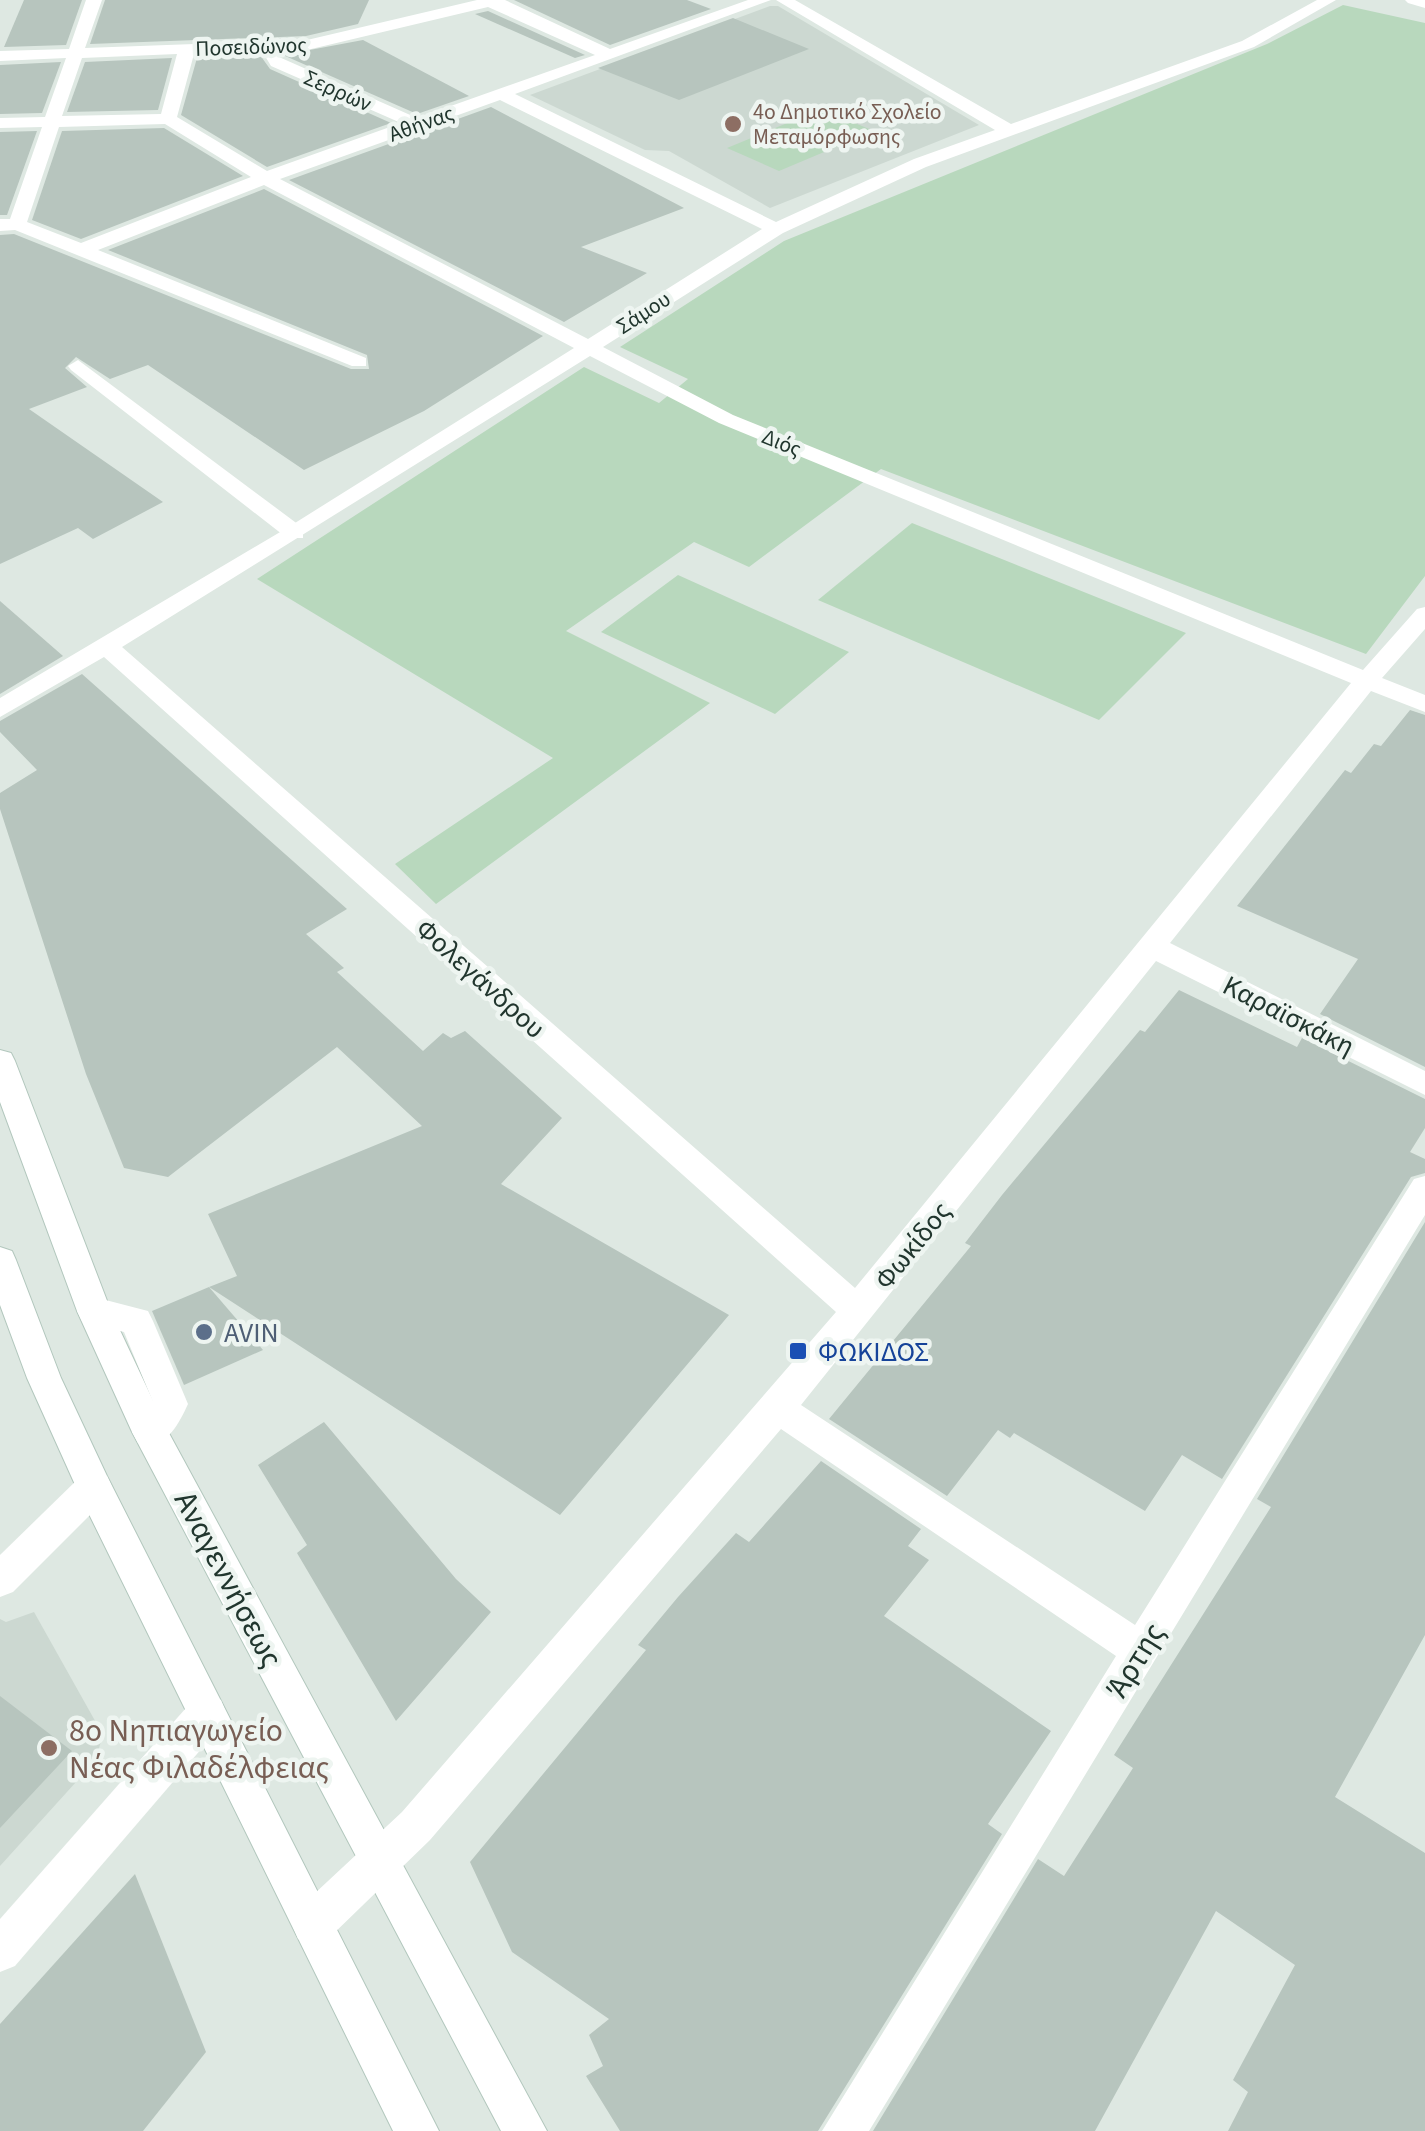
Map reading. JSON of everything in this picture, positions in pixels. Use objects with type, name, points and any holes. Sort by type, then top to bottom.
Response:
[{"type":"street","name":"Αθήνας","points":[[81,250],[265,178],[763,0]]},
{"type":"street","points":[[784,0],[1008,130]]},
{"type":"street","name":"Σάμου","points":[[0,709],[295,533],[776,228],[920,164],[1248,44],[1328,0]]},
{"type":"street","points":[[1413,0],[1425,2]]},
{"type":"street","points":[[89,1],[79,53],[56,121],[8,224],[360,362]]},
{"type":"street","points":[[491,1],[609,56]]},
{"type":"street","name":"Ποσειδώνος","points":[[0,56],[332,42],[491,1]]},
{"type":"street","name":"Σερρών","points":[[270,47],[271,59],[277,63],[416,124]]},
{"type":"street","points":[[0,123],[168,119],[188,49]]},
{"type":"street","points":[[500,94],[776,228]]},
{"type":"street","name":"Διός","points":[[168,119],[265,178],[586,350],[726,420],[1425,704]]},
{"type":"street","points":[[78,366],[295,533]]},
{"type":"street","name":"Φωκίδος","points":[[313,1924],[416,1826],[778,1408],[1366,681],[1425,614]]},
{"type":"street","name":"Φολεγάνδρου","points":[[105,646],[858,1312]]},
{"type":"street","name":"Καραϊσκάκη","points":[[1152,947],[1425,1084]]},
{"type":"street","name":"Αναγεννήσεως","points":[[3,1084],[94,1310],[150,1432],[525,2131]]},
{"type":"street","name":"Άρτης","points":[[844,2131],[1425,1188]]},
{"type":"street","points":[[0,1260],[44,1378],[94,1487],[417,2131]]},
{"type":"street","points":[[778,1408],[1141,1650]]},
{"type":"street","points":[[0,1580],[94,1487]]},
{"type":"street","points":[[0,1951],[207,1713]]},
{"type":"shaded area","name":"4ο Δημοτικό Σχολείο Μεταμόρφωσης","points":[[778,6],[979,125],[770,208],[669,151],[645,150],[530,95]]},
{"type":"shaded area","name":"8ο Νηπιαγωγείο Νέας Φιλαδέλφειας","points":[[34,1612],[103,1735],[95,1761],[0,1866],[0,1619],[6,1622]]},
{"type":"green space","points":[[1343,5],[1425,23],[1425,576],[1366,654],[881,469],[749,567],[694,542],[566,631],[710,703],[436,904],[395,864],[553,758],[257,579],[584,367],[659,403],[688,379],[620,347],[784,241],[1267,44]]},
{"type":"green space","points":[[821,109],[874,131],[779,171],[727,148]]},
{"type":"green space","points":[[912,523],[1186,633],[1099,720],[818,600]]},
{"type":"green space","points":[[678,575],[849,652],[775,714],[601,632]]},
{"type":"building","points":[[24,0],[82,0],[66,45],[4,47]]},
{"type":"building","points":[[105,0],[369,0],[358,24],[306,36],[90,44]]},
{"type":"building","points":[[514,0],[687,0],[711,9],[610,45]]},
{"type":"building","points":[[488,11],[585,55],[575,58],[475,14]]},
{"type":"building","points":[[733,18],[809,49],[679,100],[598,68]]},
{"type":"building","points":[[363,40],[469,96],[417,114],[283,55]]},
{"type":"building","points":[[260,55],[270,69],[391,123],[267,167],[181,115],[197,58]]},
{"type":"building","points":[[172,58],[158,110],[67,112],[85,62]]},
{"type":"building","points":[[61,62],[42,113],[0,114],[0,65]]},
{"type":"building","points":[[491,107],[684,208],[581,247],[647,273],[564,322],[289,180]]},
{"type":"building","points":[[164,128],[243,176],[81,239],[32,220],[62,131]]},
{"type":"building","points":[[37,131],[7,215],[0,215],[0,132]]},
{"type":"building","points":[[264,189],[543,336],[424,411],[304,470],[148,365],[110,379],[76,357],[65,368],[87,387],[29,409],[163,502],[93,539],[78,528],[0,564],[0,235],[14,234],[351,369],[369,369],[367,355],[108,250]]},
{"type":"building","points":[[0,601],[63,656],[0,694]]},
{"type":"building","points":[[82,674],[347,909],[306,934],[344,968],[337,972],[423,1051],[443,1033],[451,1038],[465,1031],[562,1118],[501,1184],[729,1315],[560,1515],[209,1287],[237,1276],[208,1214],[422,1126],[337,1047],[168,1177],[124,1168],[86,1074],[0,809],[0,793],[37,770],[0,732],[0,721]]},
{"type":"building","points":[[1410,710],[1425,715],[1425,1067],[1320,1014],[1358,959],[1237,906],[1345,770],[1351,773],[1374,744],[1381,746]]},
{"type":"building","points":[[1179,990],[1297,1047],[1302,1038],[1425,1099],[1425,1128],[1410,1152],[1425,1159],[1425,1173],[1411,1177],[1222,1479],[1182,1455],[1145,1511],[1014,1433],[1010,1438],[998,1430],[947,1496],[829,1419],[971,1246],[965,1243],[1002,1195],[1140,1030],[1145,1032]]},
{"type":"building","points":[[1425,1222],[1425,1635],[1335,1797],[1425,1853],[1425,2131],[1228,2131],[1248,2092],[1233,2080],[1295,1965],[1216,1911],[1095,2131],[873,2131],[1038,1859],[1064,1876],[1133,1768],[1114,1755],[1271,1507],[1257,1499]]},
{"type":"building","name":"AVIN","points":[[209,1287],[263,1350],[184,1385],[152,1311]]},
{"type":"building","points":[[324,1422],[456,1579],[491,1612],[396,1721],[297,1553],[307,1545],[258,1465]]},
{"type":"building","points":[[821,1461],[921,1529],[908,1546],[929,1560],[884,1616],[1051,1731],[988,1824],[1002,1834],[818,2131],[620,2131],[586,2076],[603,2066],[589,2035],[609,2019],[512,1952],[470,1862],[646,1650],[638,1645],[678,1597],[736,1533],[749,1542]]},
{"type":"building","points":[[0,1696],[72,1751],[0,1828]]},
{"type":"building","points":[[135,1874],[206,2052],[143,2131],[0,2131],[0,2024]]},
{"type":"place","name":"4ο Δημοτικό Σχολείο Μεταμόρφωσης","points":[[733,124]]},
{"type":"place","name":"AVIN","points":[[204,1332]]},
{"type":"place","name":"ΦΩΚΙΔΟΣ","points":[[798,1351]]},
{"type":"place","name":"8ο Νηπιαγωγείο Νέας Φιλαδέλφειας","points":[[49,1748]]}]
